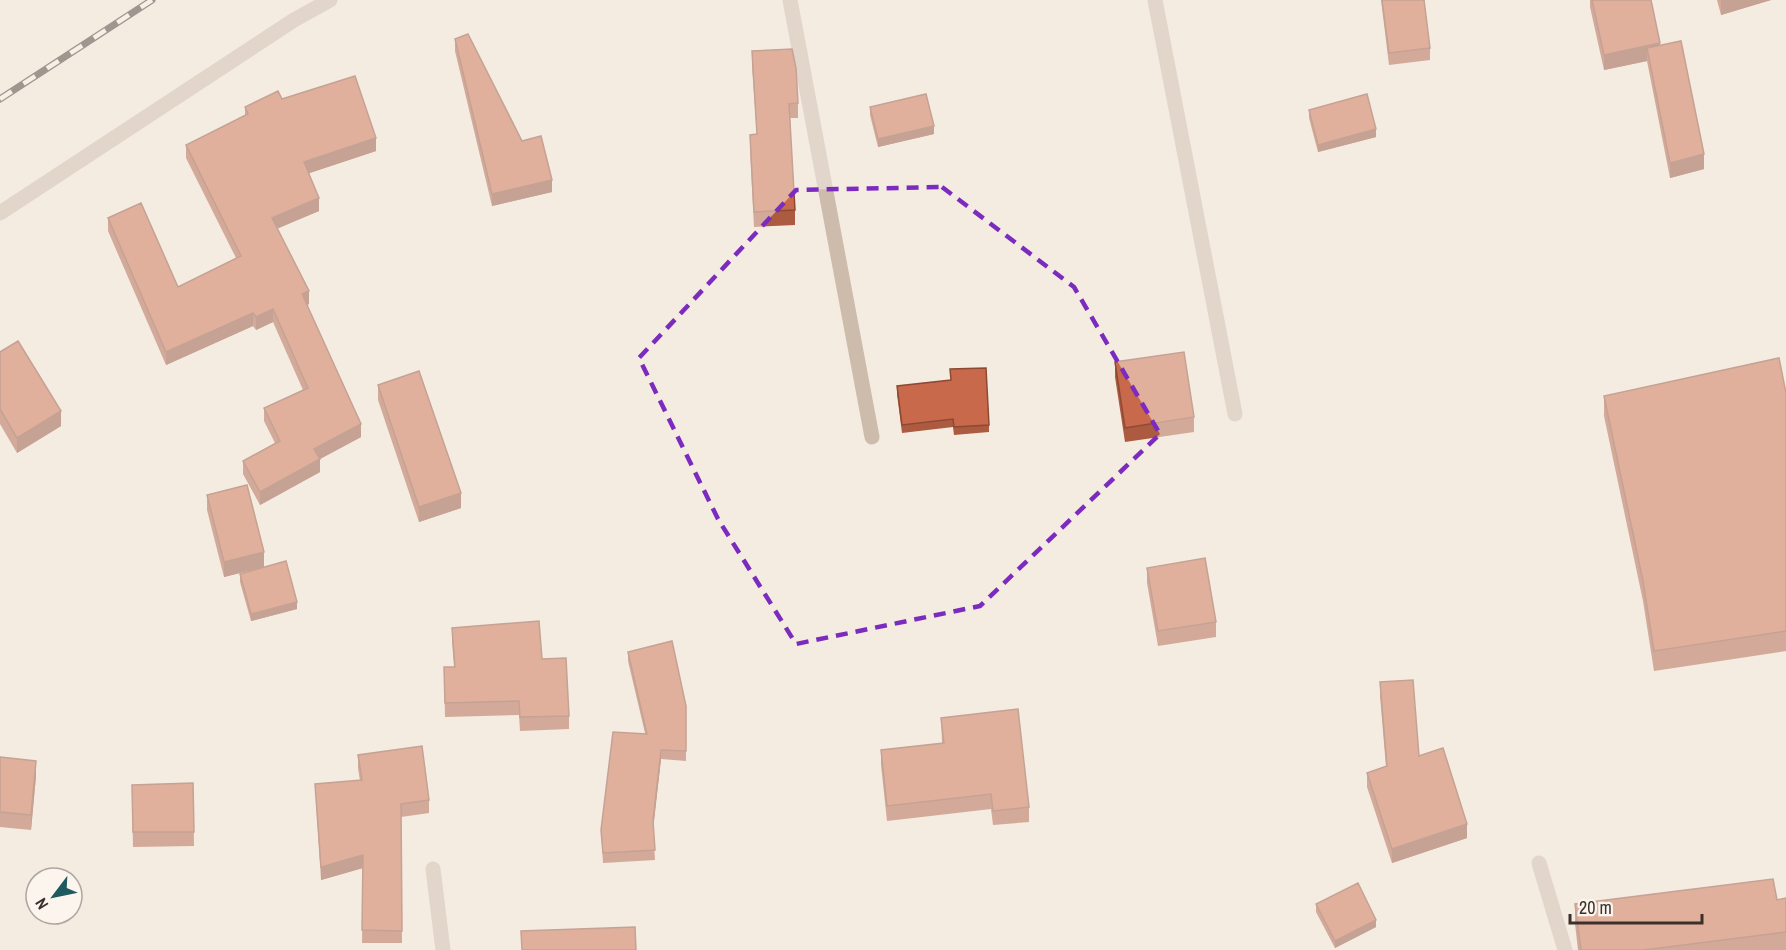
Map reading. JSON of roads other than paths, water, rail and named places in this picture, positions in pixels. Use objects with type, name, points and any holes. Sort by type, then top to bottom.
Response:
[{"type":"street","points":[[0,213],[294,20],[330,0]]},
{"type":"street","points":[[790,0],[872,437]]},
{"type":"street","points":[[1155,0],[1234,414]]},
{"type":"street","points":[[1539,863],[1565,950]]},
{"type":"street","points":[[433,868],[443,950]]},
{"type":"railway","points":[[0,99],[152,0]]}]
